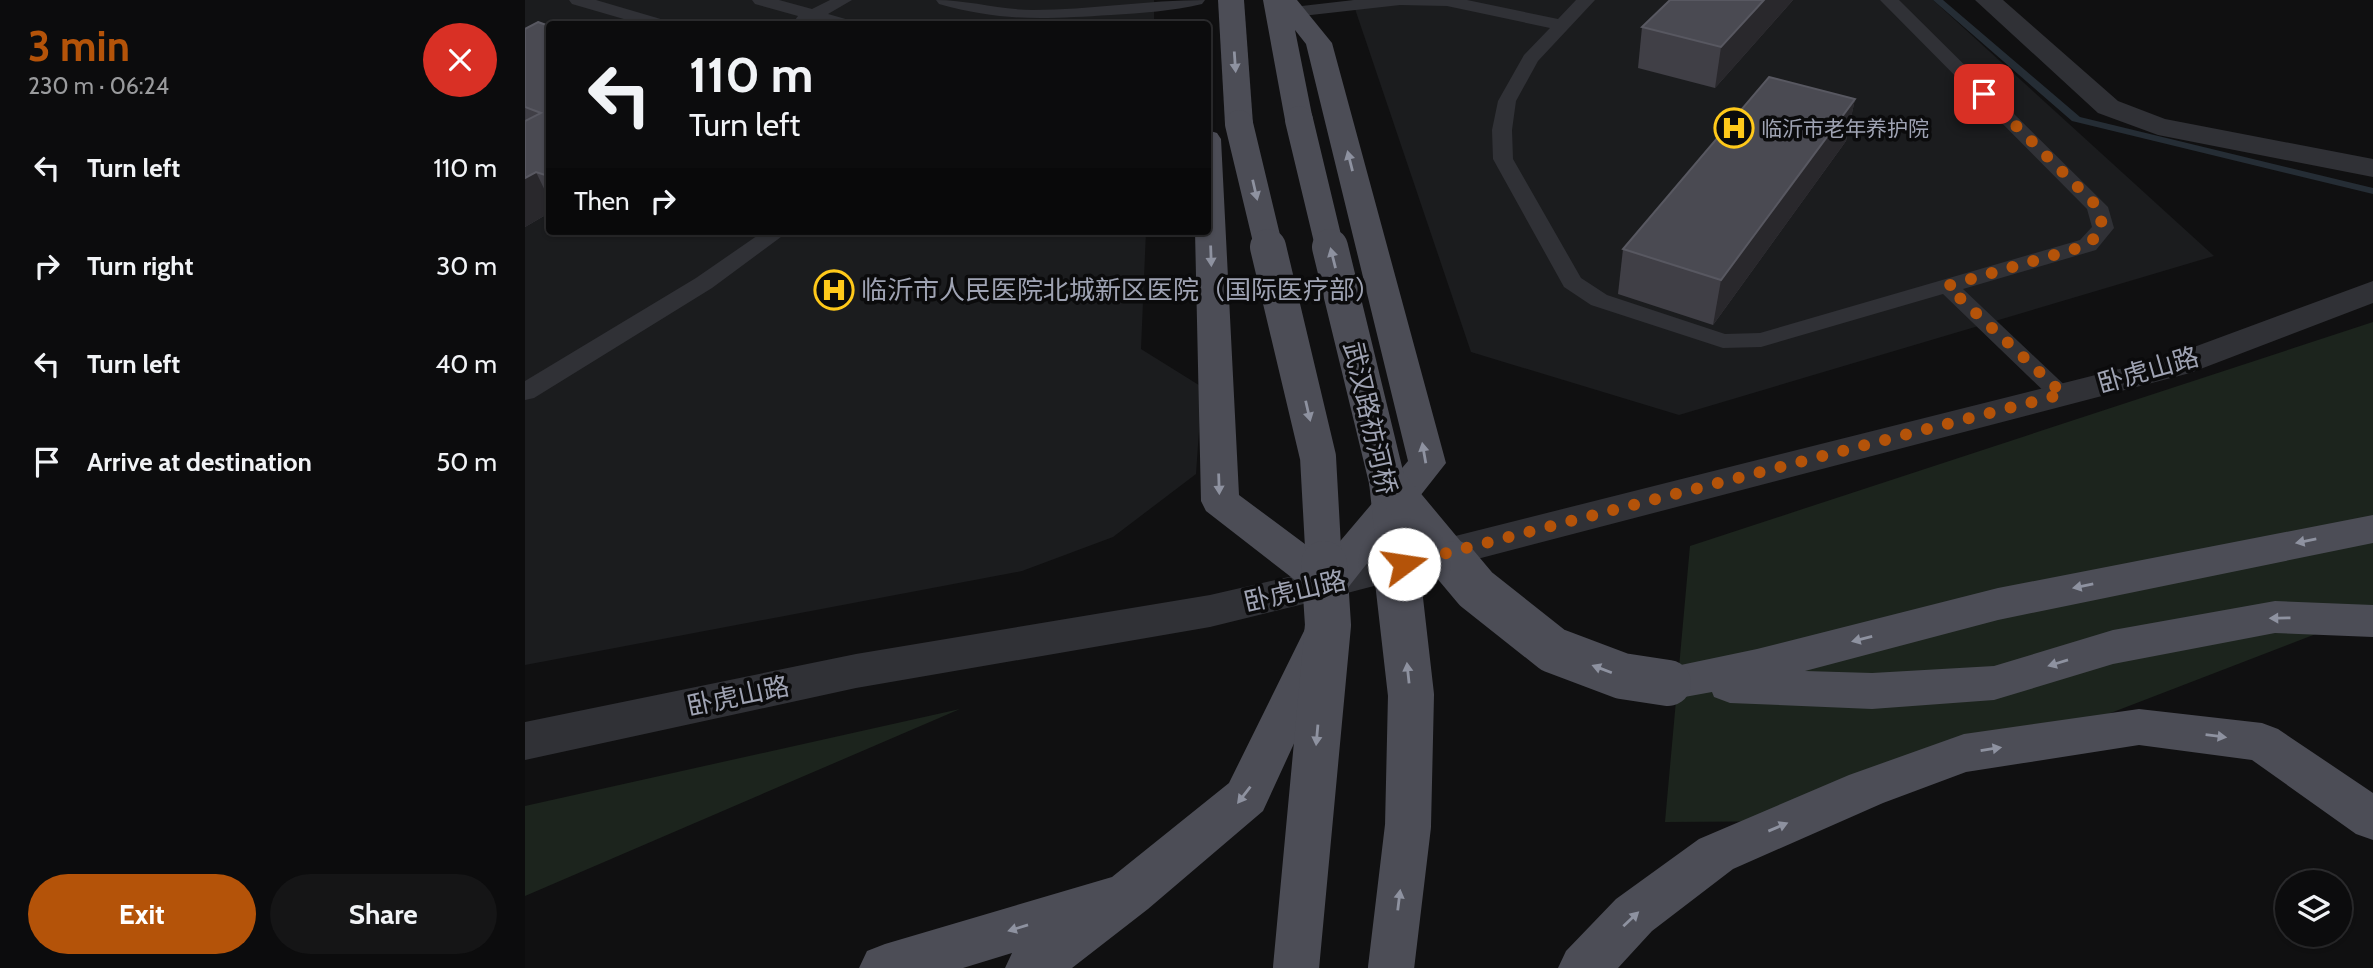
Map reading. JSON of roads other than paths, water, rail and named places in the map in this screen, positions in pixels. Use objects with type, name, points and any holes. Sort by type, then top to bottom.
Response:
[{"type":"main road","points":[[1211,34],[1229,0]]},
{"type":"main road","points":[[1229,0],[1223,131],[1220,501],[1328,604]]},
{"type":"main road","points":[[1031,968],[1130,893],[1246,797],[1328,604],[1427,463],[1319,43],[1285,4]]},
{"type":"main road","name":"武汉路祊河桥","points":[[1285,4],[1299,120],[1387,481],[1411,695],[1408,825],[1391,968]]},
{"type":"main road","points":[[1223,131],[1318,457],[1328,604],[1296,968]]},
{"type":"main road","points":[[1387,481],[1476,589],[1553,650],[1622,676],[1668,683],[1872,691],[1994,683],[2113,647],[2275,617],[2373,621]]},
{"type":"main road","points":[[1668,683],[1758,666],[1998,604],[2373,529]]},
{"type":"main road","points":[[1584,968],[1634,915],[1716,854],[1865,789],[1964,753],[2139,727],[2262,742],[2373,819]]},
{"type":"main road","points":[[885,968],[1130,893]]},
{"type":"street","points":[[1988,0],[2108,107],[2158,126],[2373,168]]},
{"type":"street","name":"卧虎山路","points":[[525,741],[856,671],[1210,611],[1328,604],[2063,394],[2178,365],[2373,291]]},
{"type":"lane","points":[[578,0],[648,21]]},
{"type":"lane","points":[[761,0],[804,20],[842,0]]},
{"type":"lane","points":[[945,0],[981,10],[1032,15],[1176,5],[1196,0]]},
{"type":"lane","points":[[1586,0],[1530,59],[1507,101],[1502,130],[1503,159],[1572,282],[1599,300],[1723,341],[1761,340],[2088,245],[2103,228],[2097,206],[1889,0]]},
{"type":"lane","points":[[1285,4],[1447,1],[1563,25]]},
{"type":"lane","points":[[525,393],[704,283],[772,235]]},
{"type":"lane","points":[[1947,286],[2063,394]]},
{"type":"waterway","points":[[1938,0],[2076,119],[2373,191]]},
{"type":"place","name":"临沂市老年养护院","points":[[1734,128]]},
{"type":"place","name":"临沂市人民医院北城新区医院（国际医疗部）","points":[[834,290]]}]
